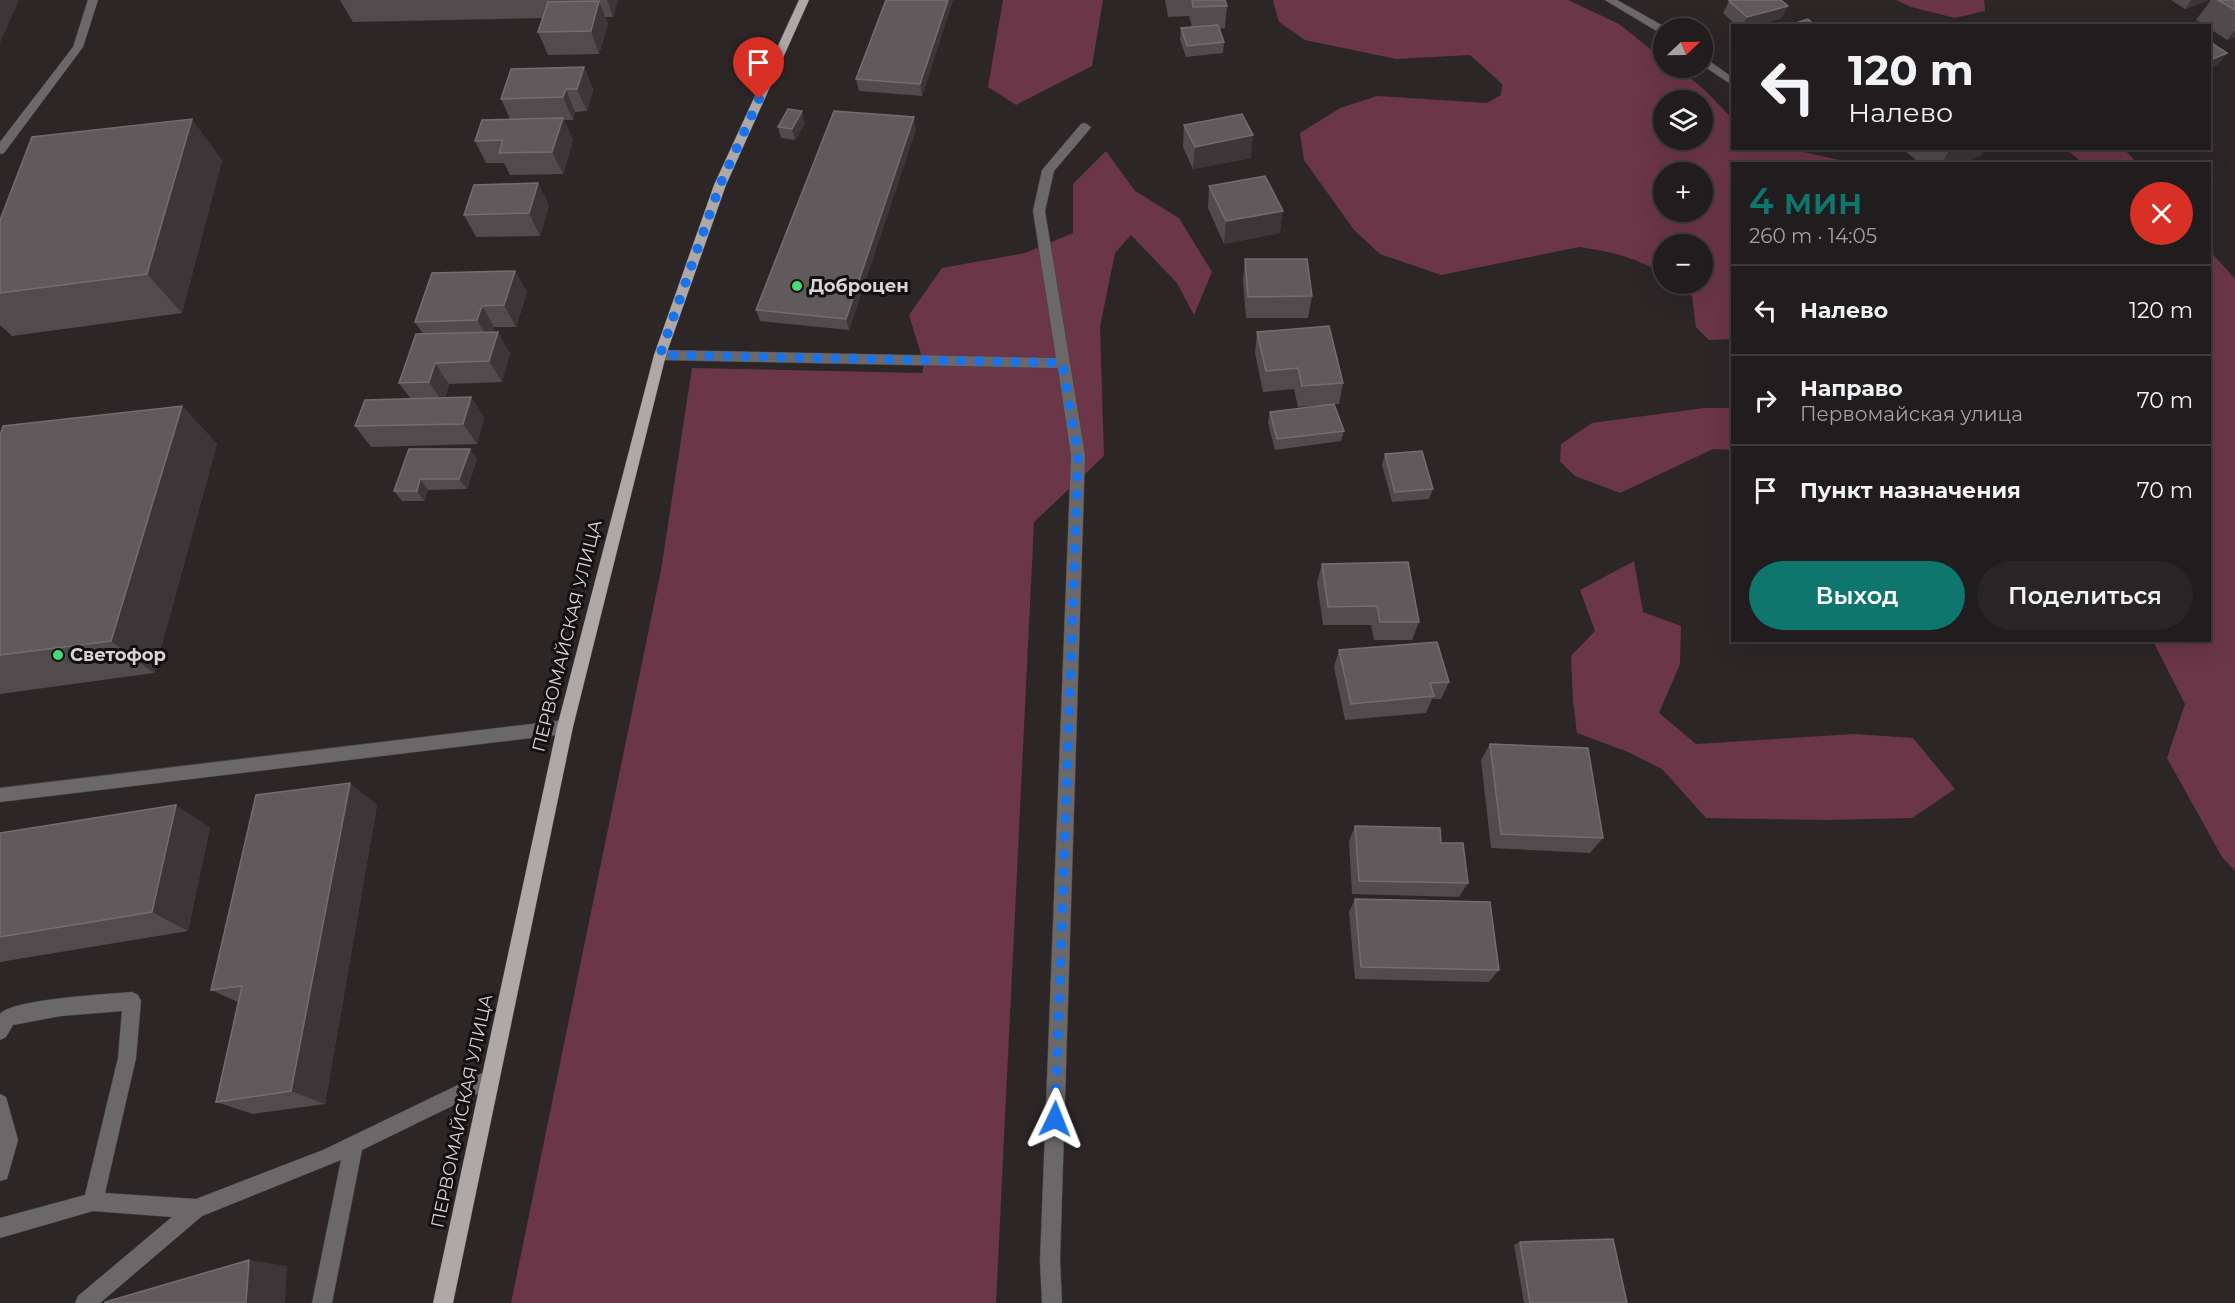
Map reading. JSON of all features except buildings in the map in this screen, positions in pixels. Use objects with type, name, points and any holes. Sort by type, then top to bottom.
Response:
[{"type":"main road","name":"ПЕРВОМАЙСКАЯ УЛИЦА","points":[[443,1303],[565,727],[660,355],[720,185],[804,0]]},
{"type":"street","points":[[0,150],[78,46],[93,0]]},
{"type":"street","points":[[1610,0],[1653,25]]},
{"type":"street","points":[[1713,67],[1731,81]]},
{"type":"street","points":[[1052,1303],[1050,1249],[1078,455],[1040,211],[1048,170],[1085,127]]},
{"type":"street","points":[[660,355],[1062,363]]},
{"type":"street","points":[[0,795],[565,727]]},
{"type":"street","points":[[0,1031],[8,1017],[61,1007],[132,1001],[127,1058],[93,1202]]},
{"type":"street","points":[[85,1303],[196,1209],[328,1157],[490,1078]]},
{"type":"street","points":[[0,1103],[9,1140],[0,1172]]},
{"type":"street","points":[[322,1303],[354,1144]]},
{"type":"street","points":[[0,1228],[93,1202],[196,1209]]},
{"type":"shaded area","points":[[1003,0],[1103,0],[1092,66],[1016,105],[988,87]]},
{"type":"shaded area","points":[[1568,0],[1619,24],[1653,51],[1653,78],[1690,78],[1704,90],[1653,90],[1653,150],[1713,150],[1713,99],[1731,117],[1731,150],[1794,150],[1848,162],[1731,162],[1731,339],[1709,340],[1696,327],[1690,294],[1713,294],[1713,234],[1653,234],[1653,269],[1623,256],[1579,247],[1441,275],[1380,254],[1354,230],[1304,160],[1300,133],[1340,108],[1377,96],[1487,103],[1501,95],[1502,84],[1470,55],[1396,59],[1305,40],[1279,22],[1273,1]]},
{"type":"shaded area","points":[[1896,0],[1984,0],[1985,11],[1955,18],[1911,7]]},
{"type":"shaded area","points":[[2067,150],[2125,150],[2136,162],[2082,162]]},
{"type":"shaded area","points":[[1106,151],[1135,191],[1179,218],[1212,272],[1194,315],[1177,283],[1131,235],[1115,253],[1100,327],[1104,456],[1034,522],[996,1303],[511,1303],[661,570],[692,368],[922,373],[924,364],[909,315],[942,268],[1025,253],[1073,233],[1073,184]]},
{"type":"shaded area","points":[[2211,252],[2235,279],[2235,871],[2222,857],[2167,758],[2185,704],[2154,642],[2211,642]]},
{"type":"shaded area","points":[[1704,408],[1731,408],[1731,450],[1713,449],[1620,493],[1575,476],[1560,461],[1561,444],[1592,423]]},
{"type":"shaded area","points":[[1634,561],[1643,612],[1681,626],[1680,664],[1659,713],[1696,744],[1854,734],[1913,738],[1955,789],[1912,818],[1827,820],[1706,818],[1662,769],[1628,752],[1577,733],[1571,656],[1595,631],[1580,590]]},
{"type":"place","name":"Доброцен","points":[[797,286]]},
{"type":"place","name":"Светофор","points":[[58,655]]},
{"type":"route","points":[[759,99],[720,185],[660,355],[1062,363],[1078,455],[1055,1119]]}]
